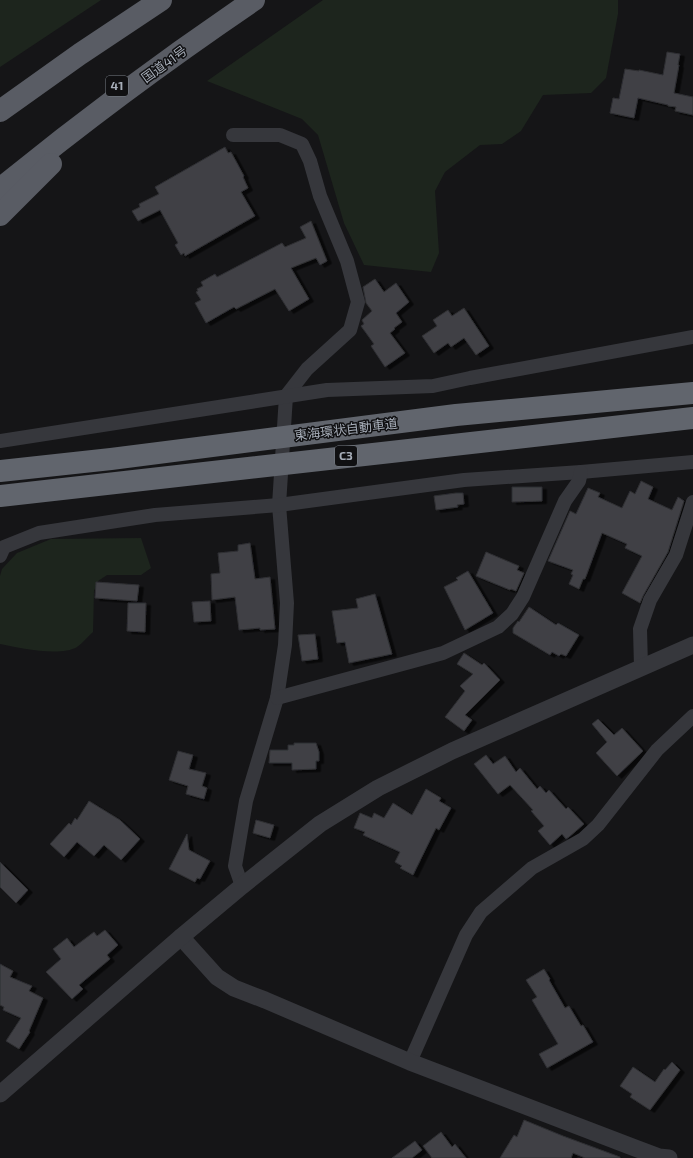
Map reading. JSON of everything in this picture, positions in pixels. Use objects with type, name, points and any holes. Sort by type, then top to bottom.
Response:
[{"type":"highway","points":[[0,111],[80,54],[161,0]]},
{"type":"highway","name":"国道41号","points":[[0,180],[109,93],[240,0]]},
{"type":"highway","name":"国道41号","points":[[0,189],[82,124],[215,26],[254,0]]},
{"type":"highway","name":"41","points":[[0,215],[60,155],[130,97],[194,49],[215,26]]},
{"type":"highway","name":"東海環状自動車道","points":[[0,471],[111,459],[456,415],[693,392]]},
{"type":"highway","name":"東海環状自動車道","points":[[0,496],[693,418]]},
{"type":"street","points":[[233,135],[280,135],[302,144],[310,161],[320,196],[347,261],[358,302],[350,330],[307,370],[286,396],[279,505],[287,603],[285,645],[277,698],[246,801],[235,866],[242,886]]},
{"type":"street","points":[[0,441],[327,390],[433,386],[693,337]]},
{"type":"street","points":[[0,556],[4,547],[39,533],[155,515],[279,505],[464,480],[693,462]]},
{"type":"street","points":[[277,698],[443,653],[498,627],[512,614],[523,597],[565,501],[579,481],[580,472]]},
{"type":"street","points":[[641,667],[640,629],[650,600],[676,555],[693,502]]},
{"type":"street","points":[[0,1094],[181,936],[320,824],[378,788],[452,751],[693,645]]},
{"type":"street","points":[[410,1062],[466,935],[481,912],[532,868],[583,839],[598,825],[657,750],[693,716]]},
{"type":"street","points":[[181,936],[217,977],[234,988],[410,1062],[659,1157],[669,1158]]},
{"type":"shaded area","points":[[0,0],[101,0],[0,67]]},
{"type":"shaded area","points":[[323,0],[618,0],[618,14],[606,78],[591,93],[543,95],[521,131],[502,144],[480,145],[445,172],[435,191],[439,253],[431,272],[364,265],[344,223],[318,135],[302,119],[207,81]]},
{"type":"shaded area","points":[[141,538],[151,568],[141,575],[107,575],[98,581],[94,591],[93,632],[77,647],[70,650],[50,652],[0,644],[0,576],[2,569],[17,553],[51,539]]},
{"type":"building","points":[[667,52],[680,54],[674,93],[693,97],[693,115],[675,111],[676,107],[638,98],[634,118],[610,113],[613,98],[619,99],[625,69],[663,75]]},
{"type":"building","points":[[225,147],[228,153],[231,152],[244,176],[243,177],[248,188],[241,192],[255,216],[185,256],[184,253],[181,255],[175,245],[178,243],[160,210],[138,221],[132,211],[140,207],[139,204],[159,194],[155,187]]},
{"type":"building","points":[[311,221],[327,261],[320,265],[316,258],[291,268],[309,299],[289,311],[275,289],[236,309],[234,307],[206,323],[195,303],[201,300],[196,292],[198,291],[197,289],[203,286],[201,282],[215,274],[217,277],[282,243],[285,247],[306,238],[300,227]]},
{"type":"building","points":[[375,279],[384,292],[396,283],[409,302],[396,313],[402,322],[390,333],[405,353],[385,367],[371,346],[374,344],[361,326],[364,324],[362,320],[372,311],[366,303],[363,287]]},
{"type":"building","points":[[464,308],[489,346],[476,355],[464,338],[451,347],[448,343],[434,353],[422,336],[437,326],[433,320],[448,310],[452,316]]},
{"type":"building","points":[[641,481],[653,487],[648,499],[672,510],[678,497],[684,501],[668,552],[640,603],[622,593],[642,556],[625,548],[627,544],[602,533],[585,579],[583,579],[579,589],[569,584],[573,575],[571,574],[573,570],[548,561],[570,511],[576,514],[588,488],[600,493],[598,497],[622,508],[630,491],[635,494]]},
{"type":"building","points":[[512,487],[542,487],[542,501],[512,502]]},
{"type":"building","points":[[463,493],[464,504],[457,505],[458,507],[436,510],[434,496]]},
{"type":"building","points":[[250,543],[255,579],[270,577],[275,629],[260,630],[260,628],[239,630],[235,597],[212,600],[211,574],[220,573],[218,553],[238,551],[238,545]]},
{"type":"building","points":[[486,552],[519,566],[517,570],[524,573],[516,591],[476,576]]},
{"type":"building","points":[[468,571],[493,613],[465,630],[444,587],[458,580],[456,578]]},
{"type":"building","points":[[96,582],[139,585],[137,601],[95,598]]},
{"type":"building","points":[[375,594],[392,654],[349,663],[345,642],[337,643],[332,611],[358,608],[356,599]]},
{"type":"building","points":[[210,601],[211,621],[194,622],[192,602]]},
{"type":"building","points":[[128,603],[146,603],[145,632],[127,631]]},
{"type":"building","points":[[529,607],[556,625],[558,623],[579,635],[566,656],[561,654],[559,656],[552,652],[550,655],[513,633],[513,628]]},
{"type":"building","points":[[315,634],[318,659],[302,661],[298,635]]},
{"type":"building","points":[[464,653],[482,665],[484,663],[500,680],[465,715],[472,720],[464,731],[445,717],[465,691],[460,686],[473,674],[457,664]]},
{"type":"building","points":[[598,719],[614,735],[622,728],[643,751],[617,776],[596,753],[607,742],[592,724]]},
{"type":"building","points":[[294,743],[316,743],[319,752],[319,761],[316,761],[316,769],[292,770],[292,763],[269,763],[270,750],[288,750],[288,745],[294,745]]},
{"type":"building","points":[[178,751],[193,755],[189,769],[206,773],[202,786],[207,788],[204,799],[186,794],[188,786],[169,780]]},
{"type":"building","points":[[486,755],[493,764],[505,756],[516,772],[520,768],[537,789],[540,786],[546,793],[549,790],[566,809],[568,807],[584,824],[566,839],[562,834],[550,845],[538,831],[544,826],[531,811],[533,810],[510,785],[498,794],[474,764]]},
{"type":"building","points":[[426,789],[441,798],[439,801],[451,808],[439,830],[436,828],[413,875],[400,868],[402,866],[395,862],[400,852],[363,835],[365,832],[354,828],[360,813],[372,818],[374,813],[384,818],[393,803],[412,815]]},
{"type":"building","points":[[89,801],[120,820],[140,839],[121,860],[104,845],[94,856],[77,842],[64,857],[50,844],[69,823],[71,825],[75,818],[77,820]]},
{"type":"building","points":[[256,820],[274,825],[270,838],[253,833]]},
{"type":"building","points":[[187,834],[189,850],[210,861],[200,879],[197,878],[195,882],[169,869]]},
{"type":"building","points":[[0,862],[28,890],[16,903],[0,887]]},
{"type":"building","points":[[105,930],[118,945],[107,955],[110,959],[79,985],[83,989],[72,999],[46,972],[61,959],[53,949],[67,938],[74,947],[94,932],[97,936]]},
{"type":"building","points":[[0,964],[13,971],[10,977],[32,986],[29,991],[43,998],[29,1031],[30,1032],[19,1049],[6,1041],[21,1018],[3,1010],[4,1007],[0,1005]]},
{"type":"building","points":[[544,969],[565,1008],[569,1006],[593,1042],[547,1068],[539,1054],[558,1044],[532,1000],[537,997],[526,980]]},
{"type":"building","points":[[672,1062],[680,1070],[650,1110],[630,1097],[632,1094],[620,1086],[633,1067],[655,1082],[664,1069],[665,1070]]},
{"type":"building","points":[[524,1120],[620,1158],[585,1158],[573,1153],[571,1158],[500,1158],[514,1135],[517,1137]]},
{"type":"building","points":[[441,1132],[452,1147],[455,1144],[466,1158],[432,1158],[423,1146]]},
{"type":"building","points":[[415,1141],[422,1150],[412,1158],[392,1158]]}]
